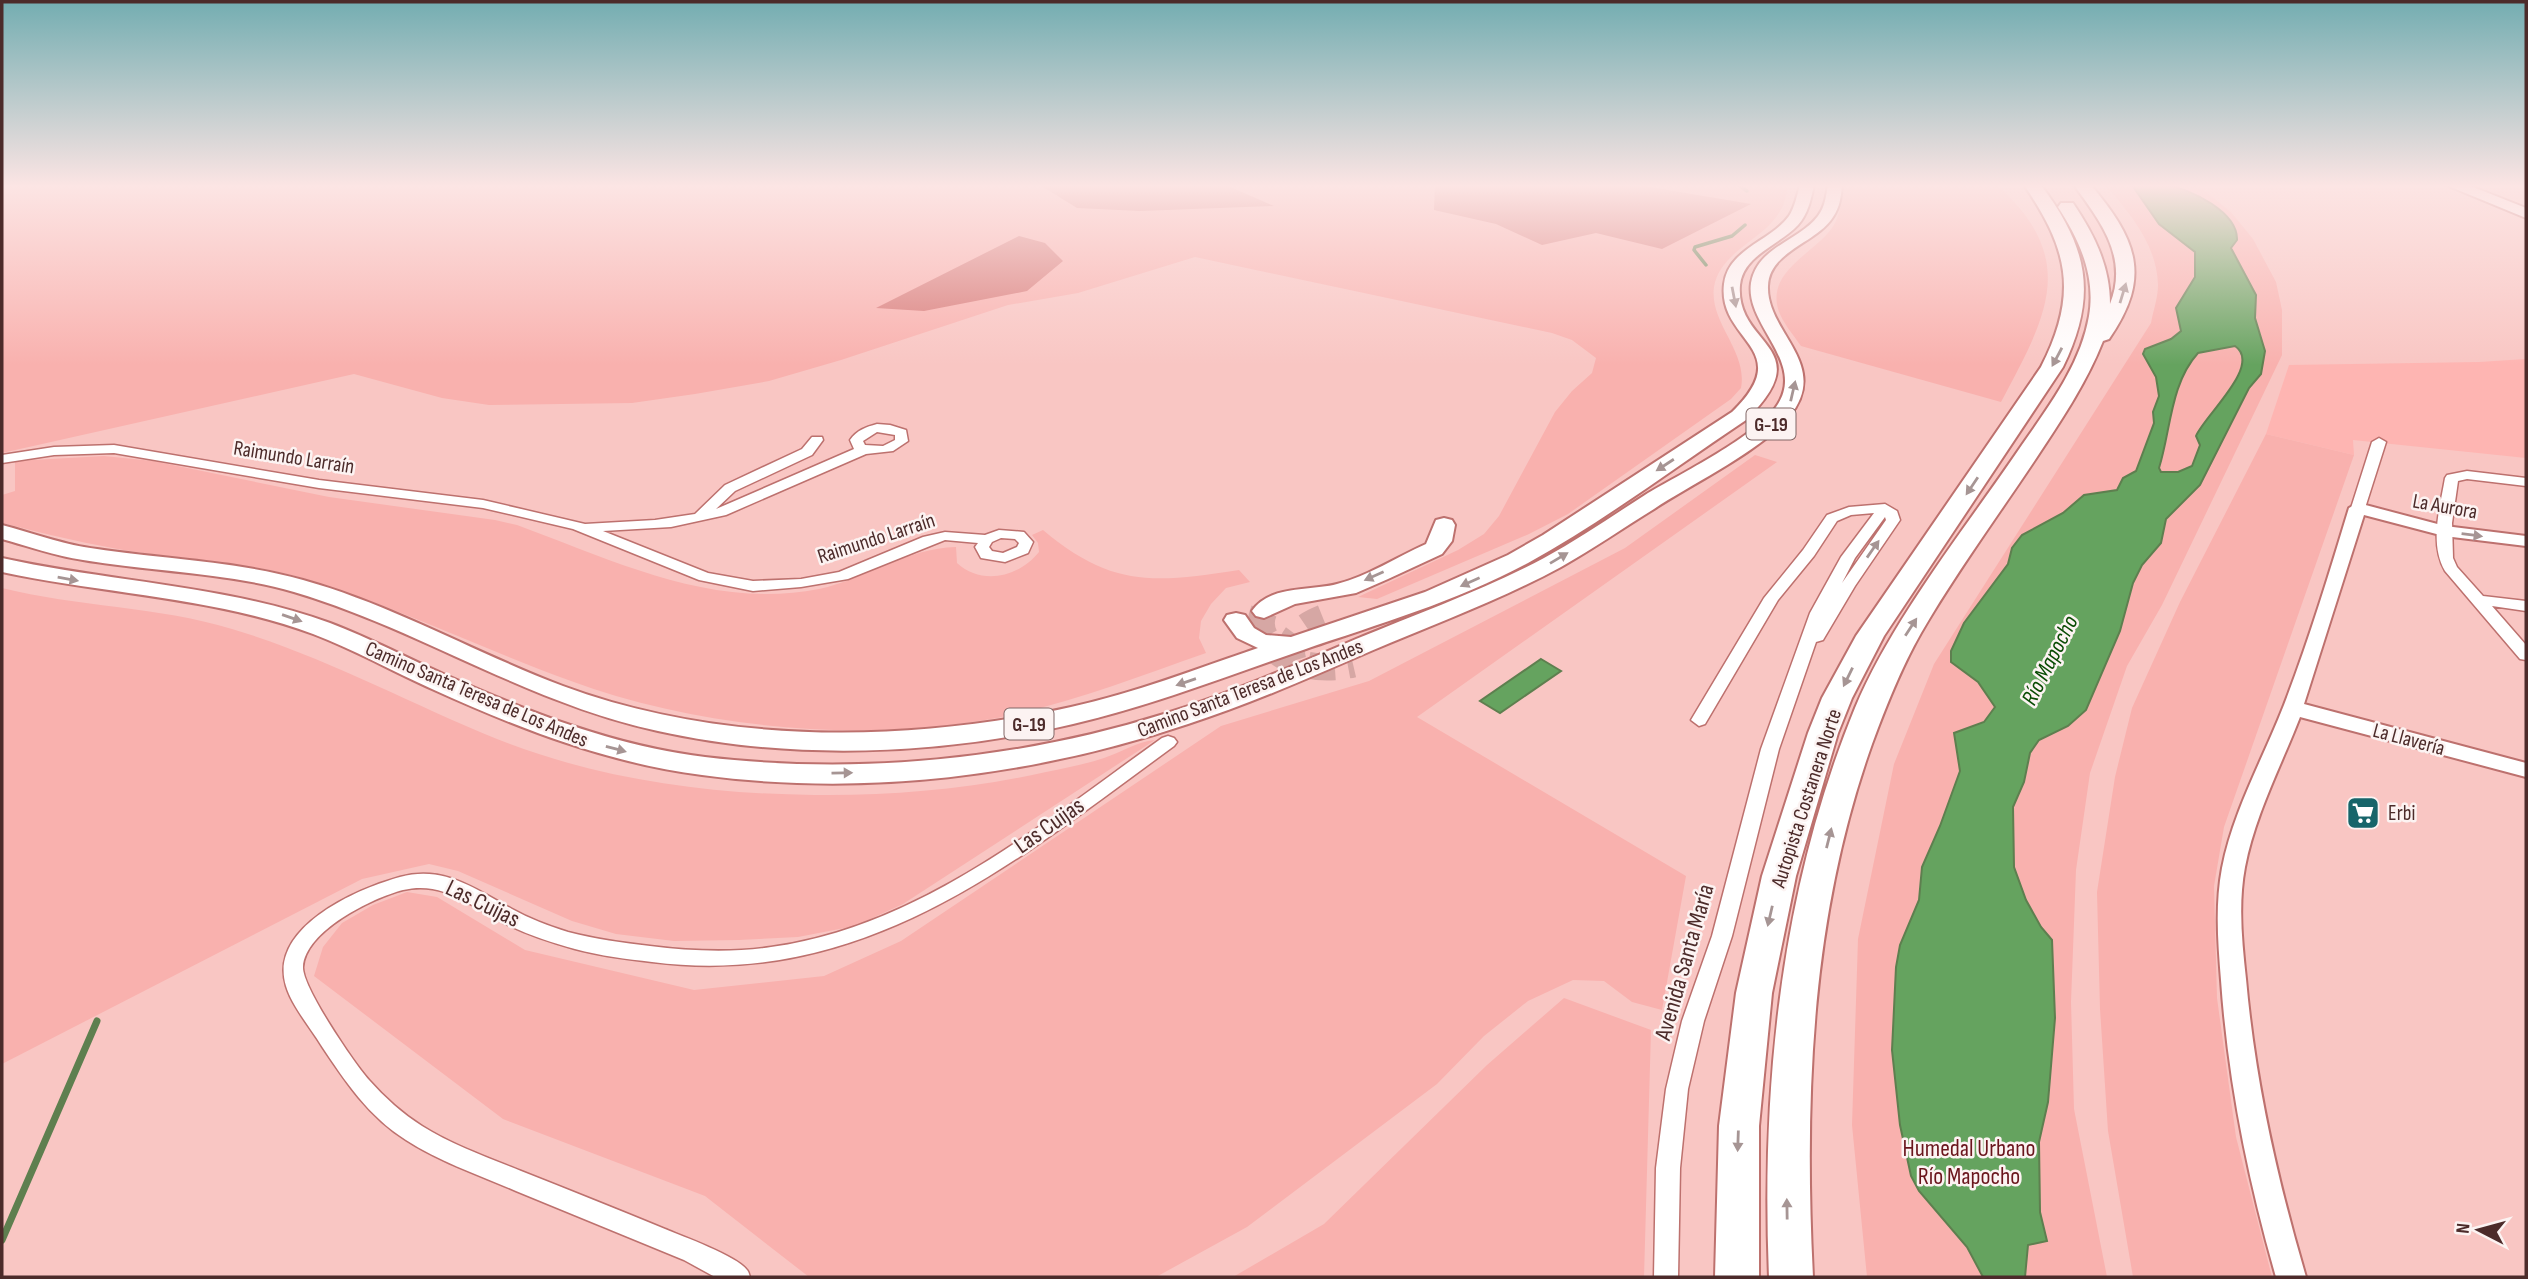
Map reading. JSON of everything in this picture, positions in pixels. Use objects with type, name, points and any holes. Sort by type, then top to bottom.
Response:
[{"type":"highway","points":[[2063,245],[2072,256]]},
{"type":"highway","name":"Autopista Costanera Norte","points":[[1737,1277],[1739,1126],[1754,993],[1779,876],[1808,777],[1837,698],[1870,636],[2058,357],[2072,325],[2075,309],[2076,278],[2067,245]]},
{"type":"highway","name":"Autopista Costanera Norte","points":[[1791,1277],[1786,1153],[1800,985],[1824,856],[1851,761],[1880,683],[1907,633],[2042,431],[2090,351],[2099,314],[2100,281],[2089,245]]},
{"type":"highway","points":[[2100,281],[2107,264],[2103,245]]},
{"type":"highway","points":[[2090,351],[2119,307],[2127,274],[2121,245]]},
{"type":"main road","name":"Camino Santa Teresa de Los Andes","points":[[2,532],[79,553],[251,576],[296,585],[349,603],[555,692],[655,722],[731,735],[846,741],[966,734],[1074,715],[1153,693],[1299,644],[1419,612],[1550,540],[1755,403],[1764,388],[1768,371],[1762,351],[1732,298],[1733,278],[1743,261],[1763,245]]},
{"type":"main road","name":"Camino Santa Teresa de Los Andes","points":[[2,565],[74,580],[201,597],[286,616],[323,629],[526,719],[638,755],[713,768],[795,773],[882,772],[977,764],[1105,740],[1194,713],[1419,612],[1559,558],[1755,437],[1784,412],[1793,397],[1794,369],[1762,304],[1760,281],[1772,259],[1791,245]]},
{"type":"main road","points":[[1264,611],[1283,601],[1329,594],[1349,587],[1434,549],[1441,541],[1444,525]]},
{"type":"main road","points":[[1323,618],[1355,610],[1419,612]]},
{"type":"main road","points":[[1353,664],[1392,644],[1419,612]]},
{"type":"main road","points":[[1227,668],[1236,652],[1236,620],[1245,635],[1257,642],[1299,644]]},
{"type":"street","points":[[699,518],[730,488],[807,452],[817,440]]},
{"type":"street","points":[[2291,1277],[2272,1202],[2238,1033],[2230,918],[2234,866],[2243,832],[2293,708],[2379,442]]},
{"type":"street","name":"Raimundo Larraín","points":[[2,459],[54,451],[114,449],[319,484],[483,504],[578,526],[680,569],[704,577],[754,586],[801,583],[843,576],[928,540],[945,536],[987,539]]},
{"type":"street","name":"Raimundo Larraín","points":[[578,526],[647,526],[699,518],[721,512],[864,450]]},
{"type":"street","points":[[2526,482],[2467,475],[2452,478],[2444,531],[2446,561],[2526,655]]},
{"type":"street","name":"Avenida Santa María","points":[[1666,1277],[1672,1125],[1684,1054],[1722,936],[1770,749],[1799,669],[1847,586],[1893,520],[1892,514],[1885,508],[1849,511],[1832,518],[1809,554],[1772,598],[1699,720]]},
{"type":"street","name":"La Aurora","points":[[2358,508],[2444,531],[2526,541]]},
{"type":"street","points":[[2477,600],[2526,606]]},
{"type":"street","name":"La Llavería","points":[[2293,708],[2526,770]]},
{"type":"street","name":"Las Cuijas","points":[[738,1277],[693,1252],[458,1156],[412,1132],[392,1117],[357,1082],[296,987],[292,971],[304,943],[331,916],[357,900],[393,885],[422,880],[460,887],[512,918],[558,936],[635,954],[731,960],[819,947],[893,922],[938,899],[973,878],[1168,742]]},
{"type":"shaded area","points":[[1002,245],[1047,245],[1063,261],[1027,291],[924,311],[876,308]]},
{"type":"shaded area","points":[[1644,245],[1671,245],[1662,249]]},
{"type":"shaded area","points":[[2526,359],[2526,458],[2353,440],[2354,455],[2266,434],[2289,365]]},
{"type":"green space","points":[[2,245],[1746,245],[1725,264],[1714,287],[1717,313],[1734,349],[1742,375],[1741,388],[1731,399],[1568,514],[1529,534],[1377,599],[1358,597],[1458,550],[1484,534],[1499,516],[1555,412],[1572,391],[1592,373],[1596,358],[1572,340],[1552,333],[1195,257],[1078,293],[1008,305],[769,381],[695,394],[632,403],[489,405],[442,398],[354,374],[2,453]]},
{"type":"green space","points":[[1816,245],[2042,245],[2047,265],[2047,291],[2041,317],[2030,344],[2001,402],[1801,346],[1780,315],[1777,304],[1777,291],[1782,280],[1798,260]]},
{"type":"green space","name":"Humedal Urbano Río Mapocho","points":[[2148,245],[2256,245],[2276,282],[2282,310],[2282,355],[2162,605],[2127,666],[2090,773],[2076,870],[2071,1002],[2074,1109],[2107,1277],[1867,1277],[1852,1125],[1858,939],[1894,764],[1934,664],[2151,323],[2158,285],[2153,256]]},
{"type":"green space","points":[[2266,434],[2354,455],[2224,827],[2214,886],[2217,998],[2236,1137],[2272,1277],[2133,1277],[2108,1131],[2100,1009],[2097,892],[2115,777],[2132,708],[2180,602]]},
{"type":"green space","points":[[1755,455],[1777,462],[1417,717],[1686,876],[1662,1010],[1632,1002],[1604,981],[1573,980],[1528,1001],[1484,1036],[1437,1084],[1247,1227],[1156,1277],[809,1277],[705,1196],[503,1119],[314,976],[323,947],[342,923],[373,905],[407,892],[437,897],[525,950],[694,990],[824,976],[901,941],[1221,726],[1369,681],[1625,548]]},
{"type":"green space","points":[[104,456],[153,461],[329,497],[495,520],[517,525],[628,567],[665,578],[741,593],[780,594],[819,589],[904,558],[956,547],[957,563],[967,570],[978,575],[1000,576],[1031,561],[1039,552],[1038,543],[1032,535],[1043,530],[1091,563],[1113,572],[1158,578],[1239,570],[1250,582],[1226,588],[1211,604],[1201,621],[1199,638],[1206,653],[1077,698],[997,718],[945,726],[892,730],[782,727],[673,711],[621,697],[538,669],[376,603],[288,574],[119,549],[2,523],[2,495],[15,491],[15,461]]},
{"type":"green space","points":[[2,588],[204,621],[232,629],[299,653],[535,753],[653,782],[774,794],[872,794],[931,790],[989,783],[1076,766],[1155,740],[903,904],[855,926],[798,937],[739,940],[674,941],[616,934],[572,921],[458,871],[429,864],[362,879],[2,1064]]},
{"type":"green space","points":[[1564,998],[1651,1030],[1644,1277],[1233,1277],[1324,1224],[1487,1065]]},
{"type":"water","name":"Río Mapocho","points":[[2186,245],[2233,245],[2231,248],[2256,295],[2255,318],[2265,351],[2261,374],[2249,388],[2200,485],[2166,519],[2161,543],[2142,565],[2133,583],[2120,631],[2086,710],[2068,726],[2039,740],[2030,753],[2024,782],[2013,807],[2014,867],[2026,900],[2041,927],[2052,940],[2055,1018],[2048,1102],[2039,1142],[2040,1212],[2047,1241],[2028,1245],[2025,1277],[1983,1277],[1967,1247],[1919,1191],[1911,1176],[1900,1125],[1892,1050],[1896,967],[1900,945],[1919,900],[1922,867],[1960,771],[1954,733],[1984,722],[1995,707],[1978,682],[1951,662],[1951,651],[1964,623],[2008,564],[2012,548],[2022,535],[2063,513],[2084,495],[2117,490],[2123,478],[2136,471],[2154,423],[2153,412],[2159,396],[2156,377],[2143,354],[2145,349],[2171,339],[2181,331],[2176,308],[2195,277],[2195,252]],"holes":[[[2235,346],[2242,355],[2242,365],[2229,391],[2196,436],[2200,445],[2192,466],[2178,472],[2161,472],[2159,468],[2172,408],[2182,379],[2198,353]]]},
{"type":"water","points":[[1541,659],[1561,671],[1500,713],[1480,701]]},
{"type":"waterway","points":[[1703,245],[1694,250],[1706,265]]},
{"type":"waterway","points":[[2,1240],[97,1021]]},
{"type":"tunnel","points":[[1264,611],[1261,624],[1263,634],[1272,647],[1292,661],[1329,667],[1353,664]]},
{"type":"tunnel","points":[[1293,661],[1291,653],[1294,639],[1303,629],[1323,618]]},
{"type":"place","name":"Erbi","points":[[2363,813]]}]
